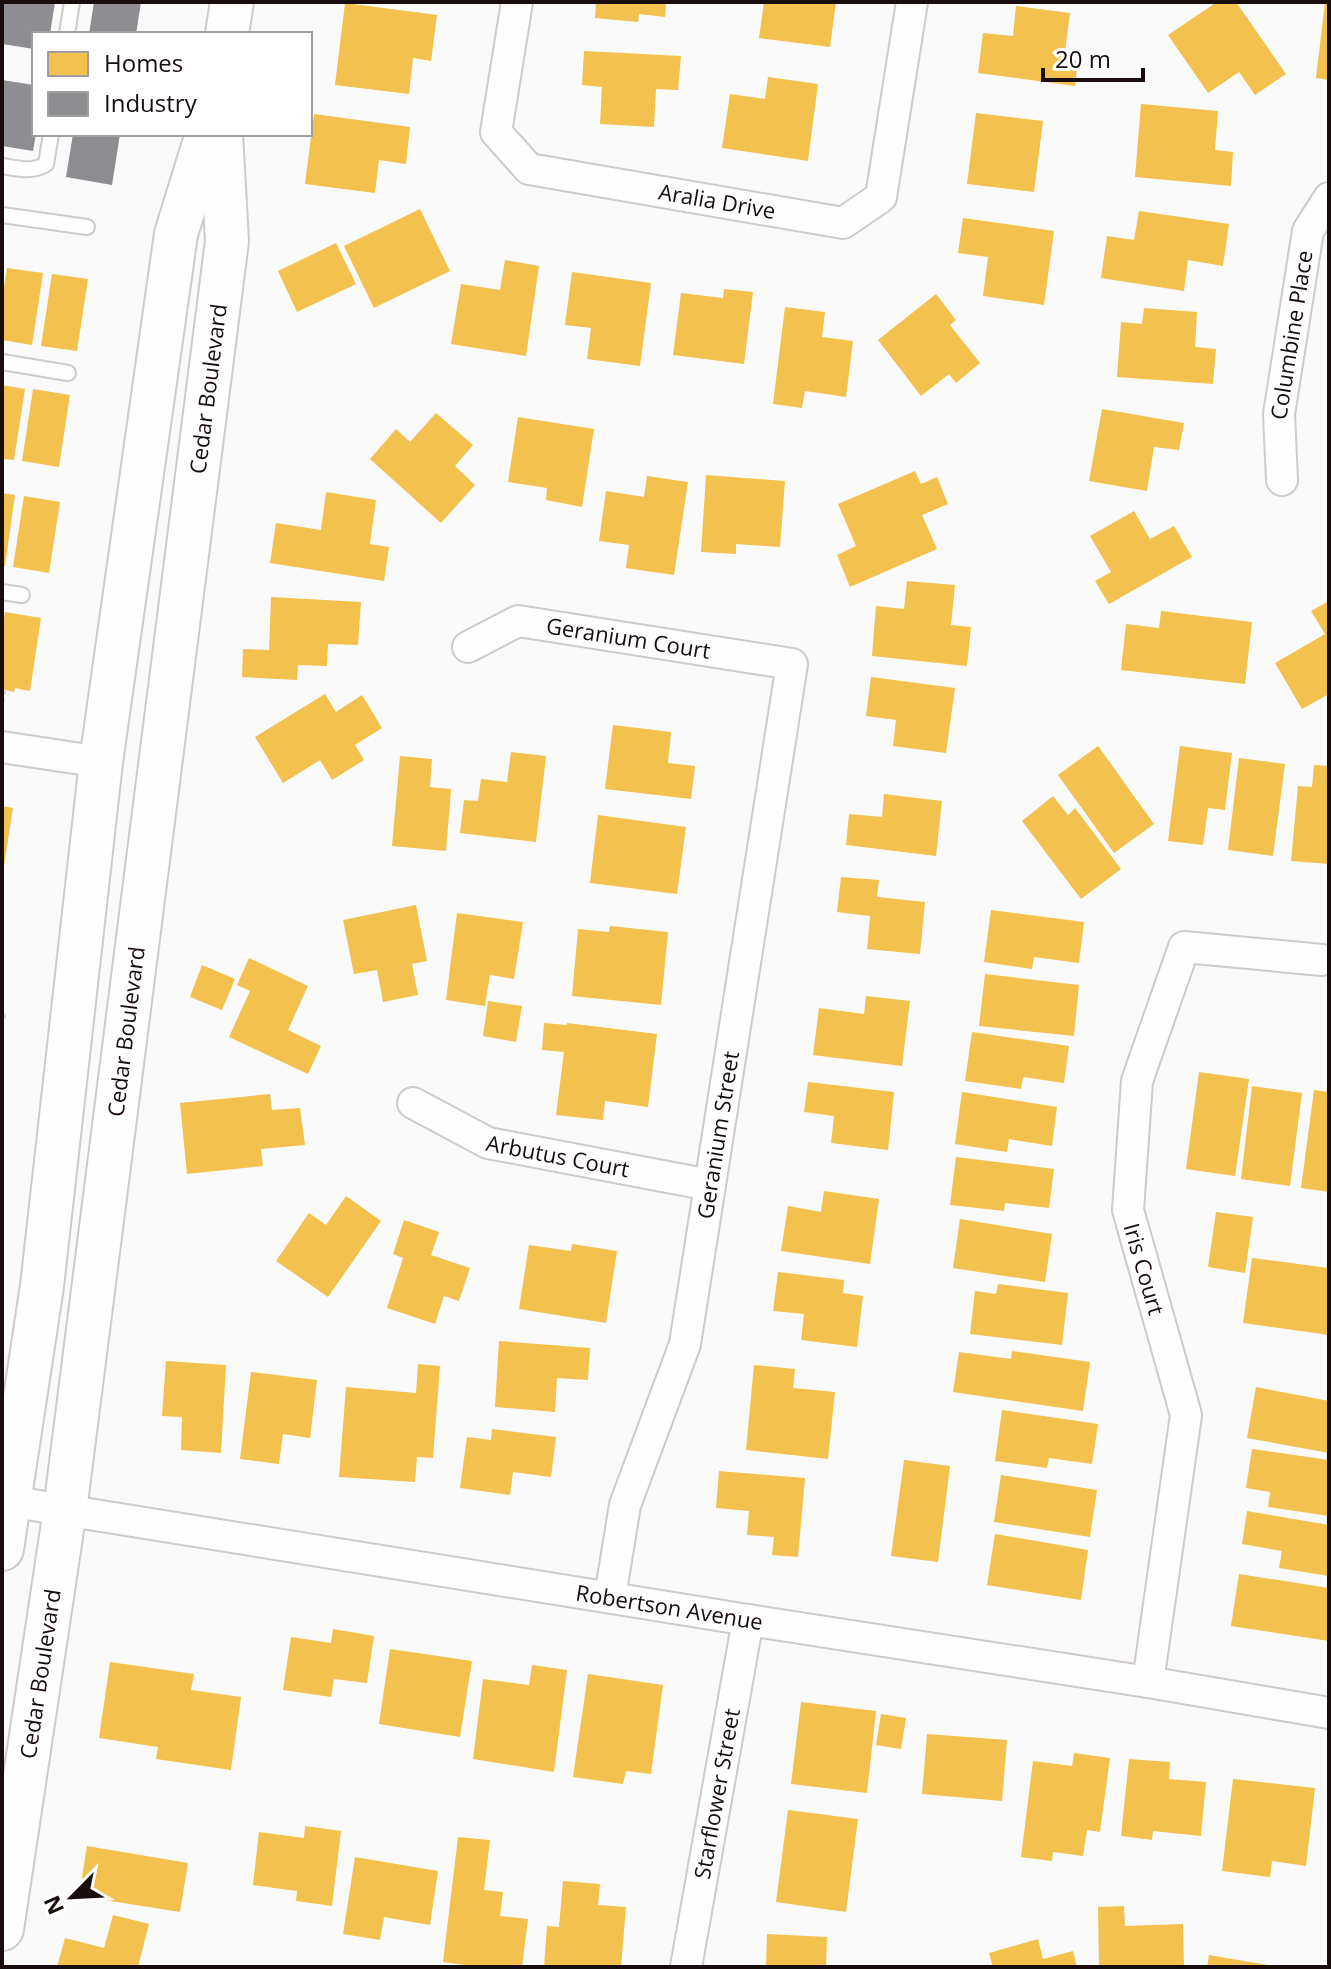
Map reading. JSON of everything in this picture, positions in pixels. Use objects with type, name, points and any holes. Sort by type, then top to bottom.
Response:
[{"type":"main road","points":[[227,32],[232,2]]},
{"type":"main road","points":[[2,1549],[6,1501],[42,1286],[101,762],[176,234],[206,136]]},
{"type":"main road","name":"Cedar Boulevard","points":[[2,1929],[65,1510],[227,241],[221,136]]},
{"type":"street","name":"Aralia Drive","points":[[517,2],[496,132],[529,169],[843,223],[881,197],[912,2]]},
{"type":"street","name":"Columbine Place","points":[[1282,480],[1279,414],[1308,231],[1329,198]]},
{"type":"street","name":"Geranium Court","points":[[468,647],[518,621],[792,664]]},
{"type":"street","name":"Geranium Street","points":[[610,1597],[625,1505],[685,1344],[792,664]]},
{"type":"street","points":[[2,747],[101,762]]},
{"type":"street","name":"Iris Court","points":[[1148,1682],[1186,1415],[1128,1210],[1137,1081],[1184,947],[1322,960]]},
{"type":"street","name":"Arbutus Court","points":[[413,1103],[488,1143],[710,1185]]},
{"type":"street","name":"Robertson Avenue","points":[[6,1501],[1329,1713]]},
{"type":"street","name":"Starflower Street","points":[[686,1967],[748,1620]]},
{"type":"lane","points":[[67,32],[72,2]]},
{"type":"lane","points":[[2,166],[38,169],[46,164],[51,136]]},
{"type":"lane","points":[[2,215],[87,227]]},
{"type":"lane","points":[[2,362],[68,373]]},
{"type":"lane","points":[[2,592],[22,595]]},
{"type":"path","points":[[2,702],[4,690]]},
{"type":"building: Homes","points":[[596,2],[666,2],[665,17],[639,14],[638,22],[595,18]]},
{"type":"building: Homes","points":[[764,2],[836,2],[830,47],[759,38]]},
{"type":"building: Homes","points":[[1217,2],[1236,2],[1286,74],[1255,95],[1239,72],[1208,93],[1168,35]]},
{"type":"building: Homes","points":[[1325,2],[1329,2],[1329,80],[1316,78]]},
{"type":"building: Homes","points":[[345,3],[437,15],[431,61],[413,58],[409,94],[335,85]]},
{"type":"building: Homes","points":[[1016,6],[1070,13],[1064,59],[1078,60],[1075,86],[978,73],[983,33],[1013,36]]},
{"type":"building: Homes","points":[[584,51],[681,56],[678,90],[656,89],[654,127],[600,124],[602,87],[582,85]]},
{"type":"building: Homes","points":[[768,77],[818,84],[808,161],[722,148],[730,94],[765,99]]},
{"type":"building: Homes","points":[[1141,104],[1218,111],[1215,150],[1233,152],[1231,186],[1135,177]]},
{"type":"building: Homes","points":[[976,113],[1043,121],[1034,192],[967,184]]},
{"type":"building: Homes","points":[[314,114],[410,127],[406,164],[379,160],[375,193],[305,184]]},
{"type":"building: Homes","points":[[420,209],[450,271],[374,308],[344,246]]},
{"type":"building: Homes","points":[[1139,211],[1229,224],[1223,266],[1188,260],[1184,291],[1101,278],[1107,236],[1134,240]]},
{"type":"building: Homes","points":[[963,218],[1054,231],[1044,305],[983,296],[988,257],[958,253]]},
{"type":"building: Homes","points":[[336,243],[356,284],[297,312],[278,271]]},
{"type":"building: Homes","points":[[505,260],[539,266],[526,356],[451,344],[461,284],[500,290]]},
{"type":"building: Homes","points":[[7,268],[43,273],[32,345],[2,340],[2,301]]},
{"type":"building: Homes","points":[[572,272],[651,283],[640,366],[587,359],[591,328],[565,325]]},
{"type":"building: Homes","points":[[52,274],[88,279],[77,351],[41,346]]},
{"type":"building: Homes","points":[[724,289],[753,292],[744,364],[673,355],[681,293],[723,298]]},
{"type":"building: Homes","points":[[936,294],[956,320],[950,325],[980,363],[956,383],[949,374],[921,396],[878,340]]},
{"type":"building: Homes","points":[[785,307],[825,312],[822,337],[853,341],[846,397],[805,391],[802,408],[773,404]]},
{"type":"building: Homes","points":[[1144,308],[1197,312],[1195,347],[1216,349],[1213,384],[1117,377],[1121,322],[1142,324]]},
{"type":"building: Homes","points":[[2,385],[25,389],[14,460],[2,459]]},
{"type":"building: Homes","points":[[33,389],[70,395],[59,467],[22,461]]},
{"type":"building: Homes","points":[[1102,409],[1184,423],[1179,450],[1154,447],[1147,491],[1089,481]]},
{"type":"building: Homes","points":[[436,413],[473,445],[455,466],[475,485],[441,523],[370,459],[396,429],[410,442]]},
{"type":"building: Homes","points":[[518,417],[594,429],[582,507],[546,500],[547,488],[508,482]]},
{"type":"building: Homes","points":[[915,471],[921,484],[937,477],[948,504],[922,515],[937,549],[850,587],[837,555],[856,546],[838,504]]},
{"type":"building: Homes","points":[[706,475],[785,481],[780,547],[736,544],[736,554],[701,552]]},
{"type":"building: Homes","points":[[647,476],[688,482],[674,575],[626,568],[629,545],[599,541],[606,491],[644,497]]},
{"type":"building: Homes","points":[[326,492],[376,500],[370,544],[389,547],[384,581],[270,563],[276,523],[321,530]]},
{"type":"building: Homes","points":[[2,493],[15,495],[5,566],[2,566]]},
{"type":"building: Homes","points":[[24,496],[60,502],[49,573],[13,567]]},
{"type":"building: Homes","points":[[1134,511],[1150,539],[1174,526],[1192,557],[1109,604],[1095,581],[1111,572],[1090,536]]},
{"type":"building: Homes","points":[[907,581],[955,585],[951,625],[971,627],[967,666],[872,656],[876,606],[904,609]]},
{"type":"building: Homes","points":[[271,597],[361,602],[358,645],[328,644],[327,666],[298,665],[297,680],[242,677],[243,649],[269,650]]},
{"type":"building: Homes","points":[[1329,601],[1329,694],[1302,709],[1275,663],[1325,634],[1311,611]]},
{"type":"building: Homes","points":[[1161,611],[1252,622],[1245,684],[1121,670],[1126,624],[1159,628]]},
{"type":"building: Homes","points":[[5,612],[41,618],[30,691],[2,689]]},
{"type":"building: Homes","points":[[871,677],[955,688],[946,753],[893,746],[896,720],[866,716]]},
{"type":"building: Homes","points":[[325,694],[336,712],[362,695],[382,728],[355,745],[364,760],[332,780],[320,760],[283,783],[255,737]]},
{"type":"building: Homes","points":[[613,725],[671,732],[668,763],[695,766],[691,799],[605,789]]},
{"type":"building: Homes","points":[[1098,746],[1154,824],[1114,853],[1058,775]]},
{"type":"building: Homes","points":[[1180,746],[1232,753],[1225,810],[1208,808],[1203,845],[1168,841]]},
{"type":"building: Homes","points":[[511,752],[546,756],[536,842],[460,833],[464,800],[478,801],[481,779],[507,782]]},
{"type":"building: Homes","points":[[400,756],[432,759],[430,787],[451,789],[446,851],[392,846]]},
{"type":"building: Homes","points":[[1239,758],[1285,764],[1273,856],[1228,850]]},
{"type":"building: Homes","points":[[1314,765],[1329,766],[1329,864],[1291,861],[1298,786],[1312,787]]},
{"type":"building: Homes","points":[[884,794],[942,801],[936,856],[846,845],[849,814],[882,817]]},
{"type":"building: Homes","points":[[1053,796],[1068,815],[1075,808],[1121,869],[1081,899],[1022,821]]},
{"type":"building: Homes","points":[[2,806],[13,808],[4,866],[2,866]]},
{"type":"building: Homes","points":[[598,815],[686,827],[677,894],[590,883]]},
{"type":"building: Homes","points":[[841,877],[879,880],[877,897],[925,902],[920,954],[867,949],[870,916],[837,912]]},
{"type":"building: Homes","points":[[416,905],[427,961],[412,964],[418,995],[383,1002],[377,970],[354,974],[343,920]]},
{"type":"building: Homes","points":[[991,910],[1084,922],[1079,963],[1034,957],[1032,969],[984,962]]},
{"type":"building: Homes","points":[[457,913],[523,922],[514,979],[490,975],[485,1006],[446,1000]]},
{"type":"building: Homes","points":[[610,926],[668,932],[661,1005],[572,996],[578,929],[609,932]]},
{"type":"building: Homes","points":[[249,958],[308,986],[288,1030],[321,1046],[308,1074],[229,1037],[250,991],[237,985]]},
{"type":"building: Homes","points":[[202,965],[235,979],[222,1010],[190,997]]},
{"type":"building: Homes","points":[[985,974],[1079,985],[1074,1036],[979,1026]]},
{"type":"building: Homes","points":[[866,996],[910,1001],[902,1066],[813,1055],[819,1008],[864,1014]]},
{"type":"building: Homes","points":[[488,1001],[522,1006],[516,1042],[483,1036]]},
{"type":"building: Homes","points":[[544,1023],[657,1034],[648,1107],[605,1101],[603,1120],[556,1115],[564,1052],[542,1050]]},
{"type":"building: Homes","points":[[972,1032],[1069,1046],[1064,1083],[1023,1077],[1021,1089],[965,1081]]},
{"type":"building: Homes","points":[[1199,1072],[1249,1079],[1235,1176],[1186,1169]]},
{"type":"building: Homes","points":[[808,1082],[894,1092],[888,1150],[831,1143],[834,1116],[804,1112]]},
{"type":"building: Homes","points":[[1252,1086],[1302,1093],[1290,1186],[1241,1179]]},
{"type":"building: Homes","points":[[1314,1090],[1329,1092],[1329,1192],[1301,1188]]},
{"type":"building: Homes","points":[[962,1092],[1057,1107],[1052,1146],[1009,1139],[1007,1152],[955,1144]]},
{"type":"building: Homes","points":[[270,1094],[272,1110],[300,1108],[305,1145],[261,1149],[263,1166],[187,1174],[180,1103]]},
{"type":"building: Homes","points":[[956,1157],[1054,1169],[1049,1208],[1005,1203],[1004,1211],[950,1205]]},
{"type":"building: Homes","points":[[824,1191],[879,1199],[870,1264],[781,1251],[788,1206],[821,1212]]},
{"type":"building: Homes","points":[[346,1196],[381,1221],[328,1297],[276,1261],[309,1213],[326,1225]]},
{"type":"building: Homes","points":[[1216,1212],[1253,1217],[1245,1273],[1208,1267]]},
{"type":"building: Homes","points":[[960,1219],[1052,1234],[1045,1282],[953,1268]]},
{"type":"building: Homes","points":[[404,1220],[439,1232],[431,1255],[470,1268],[459,1301],[444,1296],[435,1324],[387,1308],[403,1258],[393,1254]]},
{"type":"building: Homes","points":[[572,1244],[617,1251],[606,1323],[519,1309],[529,1245],[571,1251]]},
{"type":"building: Homes","points":[[1252,1258],[1329,1268],[1329,1335],[1243,1323]]},
{"type":"building: Homes","points":[[778,1272],[844,1280],[843,1293],[863,1296],[857,1347],[801,1340],[804,1314],[773,1311]]},
{"type":"building: Homes","points":[[998,1284],[1068,1293],[1062,1345],[970,1334],[975,1291],[996,1294]]},
{"type":"building: Homes","points":[[499,1341],[590,1348],[588,1380],[557,1378],[555,1412],[495,1407]]},
{"type":"building: Homes","points":[[1012,1351],[1090,1362],[1083,1411],[953,1392],[959,1352],[1011,1359]]},
{"type":"building: Homes","points":[[166,1361],[226,1365],[221,1453],[181,1450],[182,1417],[162,1416]]},
{"type":"building: Homes","points":[[418,1364],[440,1366],[433,1458],[417,1457],[415,1482],[339,1477],[346,1387],[416,1393]]},
{"type":"building: Homes","points":[[754,1365],[795,1369],[793,1388],[835,1392],[828,1459],[746,1450]]},
{"type":"building: Homes","points":[[251,1372],[317,1380],[310,1438],[283,1434],[279,1464],[240,1459]]},
{"type":"building: Homes","points":[[1256,1387],[1329,1401],[1329,1453],[1247,1438]]},
{"type":"building: Homes","points":[[1002,1410],[1098,1424],[1092,1464],[1049,1458],[1047,1468],[995,1461]]},
{"type":"building: Homes","points":[[492,1429],[556,1437],[551,1477],[513,1472],[510,1495],[460,1488],[467,1437],[491,1440]]},
{"type":"building: Homes","points":[[1252,1449],[1329,1460],[1329,1516],[1268,1507],[1270,1492],[1246,1488]]},
{"type":"building: Homes","points":[[904,1460],[950,1466],[938,1562],[891,1556]]},
{"type":"building: Homes","points":[[719,1471],[805,1478],[798,1557],[772,1555],[774,1537],[747,1535],[749,1511],[716,1508]]},
{"type":"building: Homes","points":[[1001,1475],[1097,1490],[1090,1537],[994,1522]]},
{"type":"building: Homes","points":[[1247,1511],[1329,1525],[1329,1576],[1279,1568],[1282,1551],[1242,1544]]},
{"type":"building: Homes","points":[[995,1534],[1088,1550],[1081,1600],[987,1585]]},
{"type":"building: Homes","points":[[1239,1574],[1329,1588],[1329,1641],[1231,1626]]},
{"type":"building: Homes","points":[[333,1629],[374,1636],[367,1683],[334,1679],[331,1697],[283,1690],[291,1637],[331,1643]]},
{"type":"building: Homes","points":[[390,1649],[472,1661],[460,1737],[379,1724]]},
{"type":"building: Homes","points":[[110,1662],[194,1674],[191,1690],[241,1697],[231,1770],[156,1759],[158,1747],[99,1738]]},
{"type":"building: Homes","points":[[532,1665],[567,1670],[554,1772],[473,1759],[483,1679],[529,1685]]},
{"type":"building: Homes","points":[[588,1674],[663,1685],[651,1774],[626,1771],[623,1784],[573,1777]]},
{"type":"building: Homes","points":[[801,1702],[876,1711],[867,1793],[791,1784]]},
{"type":"building: Homes","points":[[881,1714],[906,1718],[901,1749],[876,1745]]},
{"type":"building: Homes","points":[[927,1734],[1007,1740],[1002,1801],[922,1794]]},
{"type":"building: Homes","points":[[1074,1753],[1110,1758],[1100,1832],[1087,1830],[1083,1856],[1053,1852],[1052,1861],[1021,1857],[1033,1761],[1072,1766]]},
{"type":"building: Homes","points":[[1129,1759],[1170,1762],[1169,1779],[1206,1782],[1201,1836],[1153,1831],[1152,1840],[1121,1836]]},
{"type":"building: Homes","points":[[1233,1779],[1315,1788],[1306,1866],[1272,1861],[1270,1877],[1222,1871]]},
{"type":"building: Homes","points":[[788,1810],[858,1819],[846,1912],[776,1902]]},
{"type":"building: Homes","points":[[305,1826],[341,1831],[332,1906],[296,1901],[297,1891],[253,1885],[259,1832],[304,1838]]},
{"type":"building: Homes","points":[[458,1837],[490,1840],[484,1890],[503,1892],[500,1916],[528,1919],[522,1967],[481,1967],[443,1962]]},
{"type":"building: Homes","points":[[87,1846],[188,1863],[180,1912],[79,1896]]},
{"type":"building: Homes","points":[[355,1857],[438,1871],[430,1925],[384,1917],[380,1940],[343,1934]]},
{"type":"building: Homes","points":[[563,1881],[600,1884],[598,1905],[626,1907],[621,1967],[544,1967],[547,1926],[559,1927]]},
{"type":"building: Homes","points":[[1124,1906],[1125,1926],[1183,1924],[1184,1967],[1099,1967],[1098,1907]]},
{"type":"building: Homes","points":[[113,1915],[149,1924],[138,1967],[57,1967],[65,1938],[104,1948]]},
{"type":"building: Homes","points":[[767,1934],[827,1937],[826,1967],[766,1967]]},
{"type":"building: Homes","points":[[1038,1939],[1043,1959],[1073,1951],[1077,1967],[993,1967],[989,1953]]},
{"type":"building: Homes","points":[[1209,1955],[1268,1965],[1268,1967],[1207,1967]]},
{"type":"building: Industry","points":[[2,2],[55,2],[50,32],[32,32],[32,49],[2,44]]},
{"type":"building: Industry","points":[[94,2],[141,2],[136,32],[89,32]]},
{"type":"building: Industry","points":[[2,80],[32,85],[32,136],[36,136],[33,151],[2,146]]},
{"type":"building: Industry","points":[[73,136],[120,136],[112,185],[66,177]]}]
